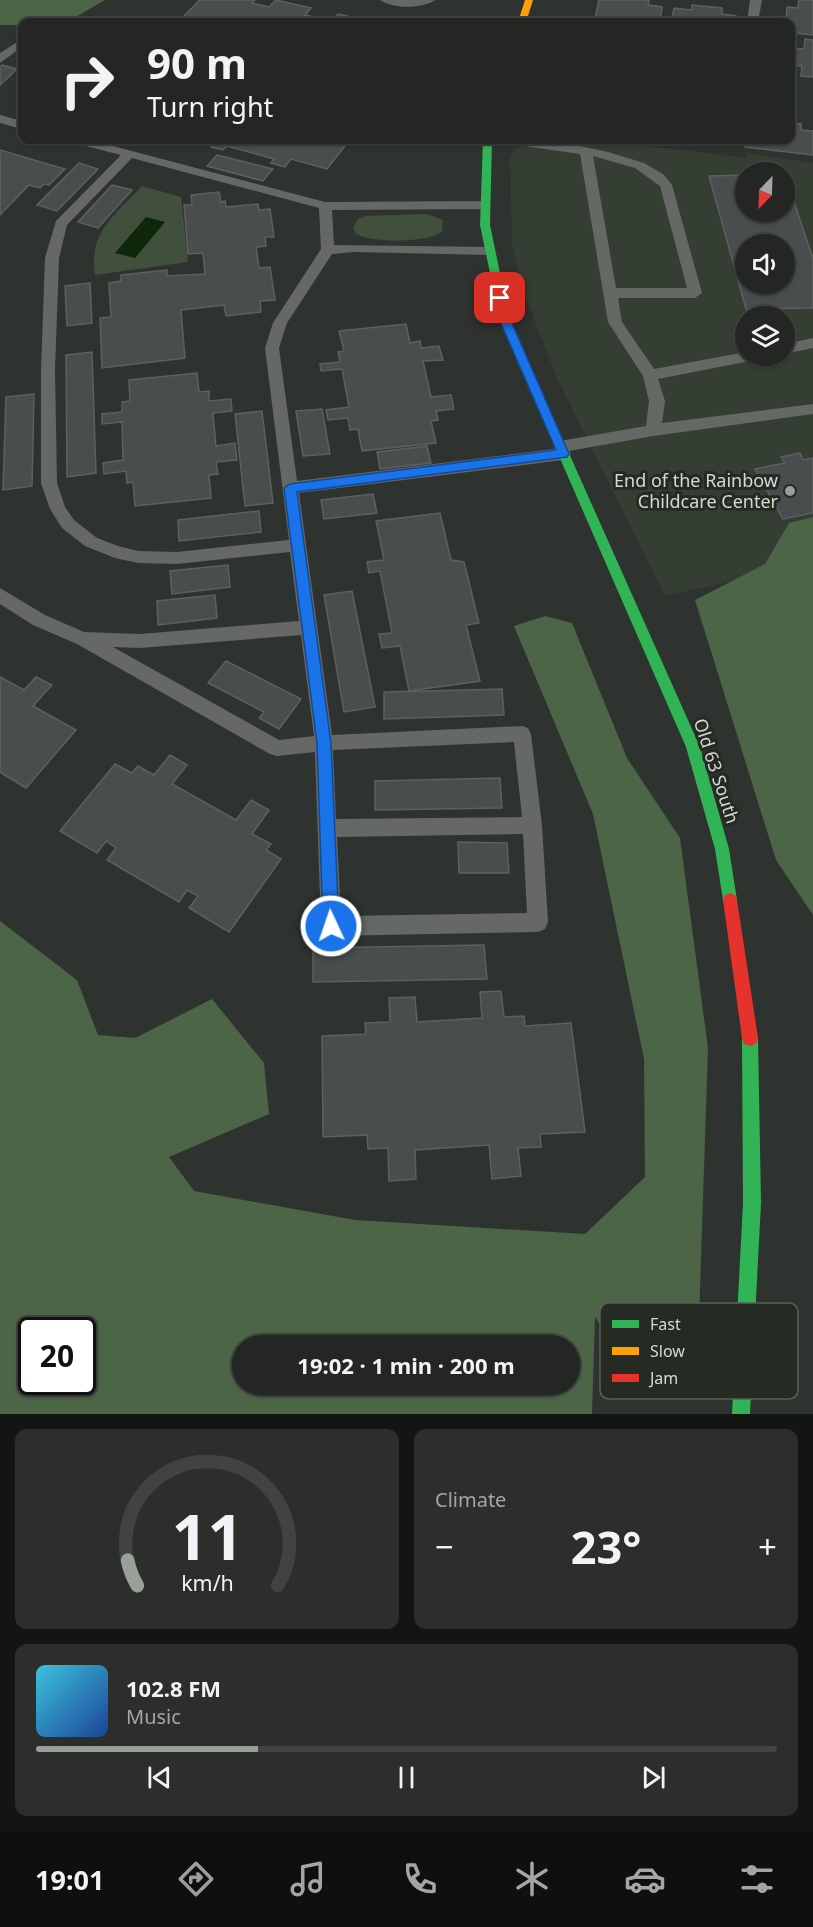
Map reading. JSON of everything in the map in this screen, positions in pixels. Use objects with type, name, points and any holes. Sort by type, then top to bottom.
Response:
[{"type":"main road","points":[[523,18],[529,0]]},
{"type":"main road","name":"Old 63 South","points":[[487,144],[484,205],[489,251],[505,321],[693,747],[722,849],[750,1037],[752,1203],[747,1303]]},
{"type":"main road","name":"Old 63 South","points":[[741,1414],[742,1399]]},
{"type":"lane","points":[[386,0],[401,3],[429,0]]},
{"type":"lane","points":[[754,18],[756,0]]},
{"type":"lane","points":[[0,59],[18,45]]},
{"type":"lane","points":[[0,119],[18,124]]},
{"type":"lane","points":[[104,144],[130,148],[325,206],[484,205]]},
{"type":"lane","points":[[548,144],[586,151],[642,166],[658,175],[666,185],[695,293],[609,293]]},
{"type":"lane","points":[[130,148],[61,224],[52,258],[48,370],[49,483],[58,509],[68,524],[91,543],[138,557],[177,558],[298,545]]},
{"type":"lane","points":[[586,151],[615,322],[650,375],[657,401],[653,430]]},
{"type":"lane","points":[[0,595],[39,620],[83,639],[277,748],[324,743],[522,734],[532,825],[538,922],[331,926],[324,743],[272,348],[280,322],[328,250],[325,206]]},
{"type":"lane","points":[[328,250],[354,248],[489,251]]},
{"type":"lane","points":[[795,348],[810,347]]},
{"type":"lane","points":[[650,375],[735,359]]},
{"type":"lane","points":[[290,488],[562,450],[653,430],[813,409]]},
{"type":"lane","points":[[83,639],[140,641],[309,627]]},
{"type":"lane","points":[[327,828],[532,825]]},
{"type":"shaded area","points":[[0,0],[105,0],[74,18],[18,18],[18,25],[0,25]]},
{"type":"shaded area","points":[[521,144],[632,144],[746,158],[747,153],[813,163],[813,563],[665,596],[557,378],[526,298],[512,245],[510,155]]},
{"type":"shaded area","points":[[142,186],[181,197],[188,262],[95,275],[94,260],[100,236],[113,216]]},
{"type":"shaded area","points":[[426,214],[443,220],[442,232],[435,236],[412,240],[386,240],[356,234],[353,227],[358,219],[365,216]]},
{"type":"shaded area","points":[[146,217],[165,222],[135,258],[115,253]]},
{"type":"shaded area","points":[[813,517],[813,915],[776,860],[695,600],[765,564],[789,523]]},
{"type":"shaded area","points":[[545,616],[572,623],[627,758],[680,838],[708,1048],[700,1303],[600,1303],[600,1324],[595,1317],[592,1414],[0,1414],[0,921],[77,980],[98,1035],[135,1038],[212,999],[264,1063],[269,1114],[169,1157],[194,1191],[355,1220],[585,1234],[645,1177],[644,1059],[593,814],[514,626]]},
{"type":"building","points":[[200,0],[255,0],[252,3],[269,7],[276,0],[311,8],[305,15],[318,18],[193,18],[184,16]]},
{"type":"building","points":[[599,0],[649,0],[648,5],[662,7],[661,18],[595,18]]},
{"type":"building","points":[[799,0],[813,0],[813,35],[795,33],[795,18],[786,18],[787,7],[798,8]]},
{"type":"building","points":[[692,5],[722,8],[722,14],[736,16],[736,18],[672,18],[674,8],[692,10]]},
{"type":"building","points":[[338,14],[356,18],[335,18]]},
{"type":"building","points":[[805,39],[813,40],[813,77],[801,76],[802,66],[795,65],[795,48],[804,49]]},
{"type":"building","points":[[2,65],[17,69],[0,85],[0,67]]},
{"type":"building","points":[[795,123],[801,124],[801,130],[813,131],[813,155],[745,147],[745,144],[795,144]]},
{"type":"building","points":[[214,144],[347,144],[327,169],[291,159],[285,167],[271,163],[274,159],[227,146],[223,150],[211,147]]},
{"type":"building","points":[[0,150],[65,169],[49,185],[44,184],[40,188],[29,185],[0,215]]},
{"type":"building","points":[[217,155],[273,169],[263,181],[207,166]]},
{"type":"building","points":[[79,163],[98,169],[57,211],[37,205]]},
{"type":"building","points":[[735,175],[735,222],[795,222],[795,205],[813,259],[813,308],[745,306],[742,294],[795,294],[795,234],[735,234],[735,269],[709,176]]},
{"type":"building","points":[[112,185],[132,190],[98,228],[78,222]]},
{"type":"building","points":[[219,192],[221,202],[225,201],[226,207],[258,204],[259,210],[270,209],[274,237],[265,237],[266,246],[256,247],[259,268],[270,267],[275,300],[260,301],[261,312],[226,316],[224,305],[181,310],[185,358],[102,368],[100,318],[111,317],[109,283],[121,281],[121,275],[167,270],[167,276],[205,274],[203,253],[188,254],[184,205],[192,205],[191,195]]},
{"type":"building","points":[[90,283],[92,323],[67,326],[65,286]]},
{"type":"building","points":[[406,324],[410,343],[420,341],[421,348],[439,346],[443,360],[423,361],[431,397],[451,395],[454,409],[436,411],[438,420],[431,421],[436,443],[362,451],[358,429],[350,430],[348,418],[328,420],[326,410],[349,407],[342,369],[321,371],[320,364],[340,362],[338,352],[344,351],[339,331]]},
{"type":"building","points":[[92,352],[96,473],[67,477],[66,355]]},
{"type":"building","points":[[197,373],[199,392],[209,391],[209,401],[231,399],[232,411],[213,413],[216,446],[235,443],[237,460],[216,462],[218,474],[209,475],[211,498],[135,506],[133,482],[127,483],[126,471],[104,474],[103,463],[123,460],[122,422],[102,424],[102,414],[122,412],[122,402],[130,401],[129,380]]},
{"type":"building","points":[[34,394],[32,486],[3,490],[6,397]]},
{"type":"building","points":[[322,409],[330,454],[303,456],[296,411]]},
{"type":"building","points":[[262,411],[273,503],[245,506],[235,414]]},
{"type":"building","points":[[427,446],[431,463],[380,469],[377,452]]},
{"type":"building","name":"End of the Rainbow Childcare Center","points":[[800,453],[803,460],[813,458],[813,513],[783,519],[755,469],[785,463],[781,457]]},
{"type":"building","points":[[373,494],[377,513],[324,519],[321,500]]},
{"type":"building","points":[[259,511],[261,532],[179,541],[178,520]]},
{"type":"building","points":[[440,513],[451,560],[464,562],[479,623],[466,625],[480,681],[409,691],[400,646],[382,648],[379,634],[392,633],[380,571],[369,573],[367,562],[384,560],[376,521]]},
{"type":"building","points":[[228,565],[230,587],[172,594],[170,571]]},
{"type":"building","points":[[352,591],[375,707],[344,712],[324,595]]},
{"type":"building","points":[[215,595],[217,618],[158,625],[157,601]]},
{"type":"building","points":[[226,661],[301,699],[279,729],[259,718],[264,712],[208,683]]},
{"type":"building","points":[[0,677],[24,690],[36,677],[52,685],[33,706],[76,730],[26,788],[0,772]]},
{"type":"building","points":[[502,689],[504,715],[384,719],[384,692]]},
{"type":"building","points":[[170,755],[187,765],[172,784],[236,820],[251,800],[269,810],[252,834],[271,844],[266,850],[281,859],[229,932],[189,908],[198,896],[187,890],[179,902],[107,860],[116,848],[106,841],[97,853],[60,831],[115,764],[132,773],[138,766],[154,775]]},
{"type":"building","points":[[500,778],[502,808],[375,810],[375,781]]},
{"type":"building","points":[[458,842],[507,843],[509,873],[459,873]]},
{"type":"building","points":[[484,945],[487,979],[313,982],[313,948]]},
{"type":"building","points":[[501,991],[504,1017],[524,1016],[525,1026],[571,1023],[585,1132],[540,1134],[541,1147],[518,1148],[521,1176],[492,1179],[489,1145],[415,1150],[416,1179],[389,1181],[388,1148],[368,1149],[367,1135],[323,1137],[322,1036],[366,1034],[365,1023],[390,1022],[389,998],[415,997],[417,1022],[482,1018],[480,992]]},
{"type":"traffic: fast","points":[[487,144],[485,225],[505,321],[693,747],[722,849],[730,900]]},
{"type":"traffic: fast","points":[[747,1303],[752,1203],[750,1038]]},
{"type":"traffic: fast","points":[[741,1414],[742,1399]]},
{"type":"traffic: slow","points":[[523,18],[529,0]]},
{"type":"traffic: jam","points":[[730,900],[750,1038]]},
{"type":"place","name":"End of the Rainbow Childcare Center","points":[[790,491]]},
{"type":"route","points":[[331,926],[324,743],[290,488],[563,454],[505,321],[500,298]]}]
